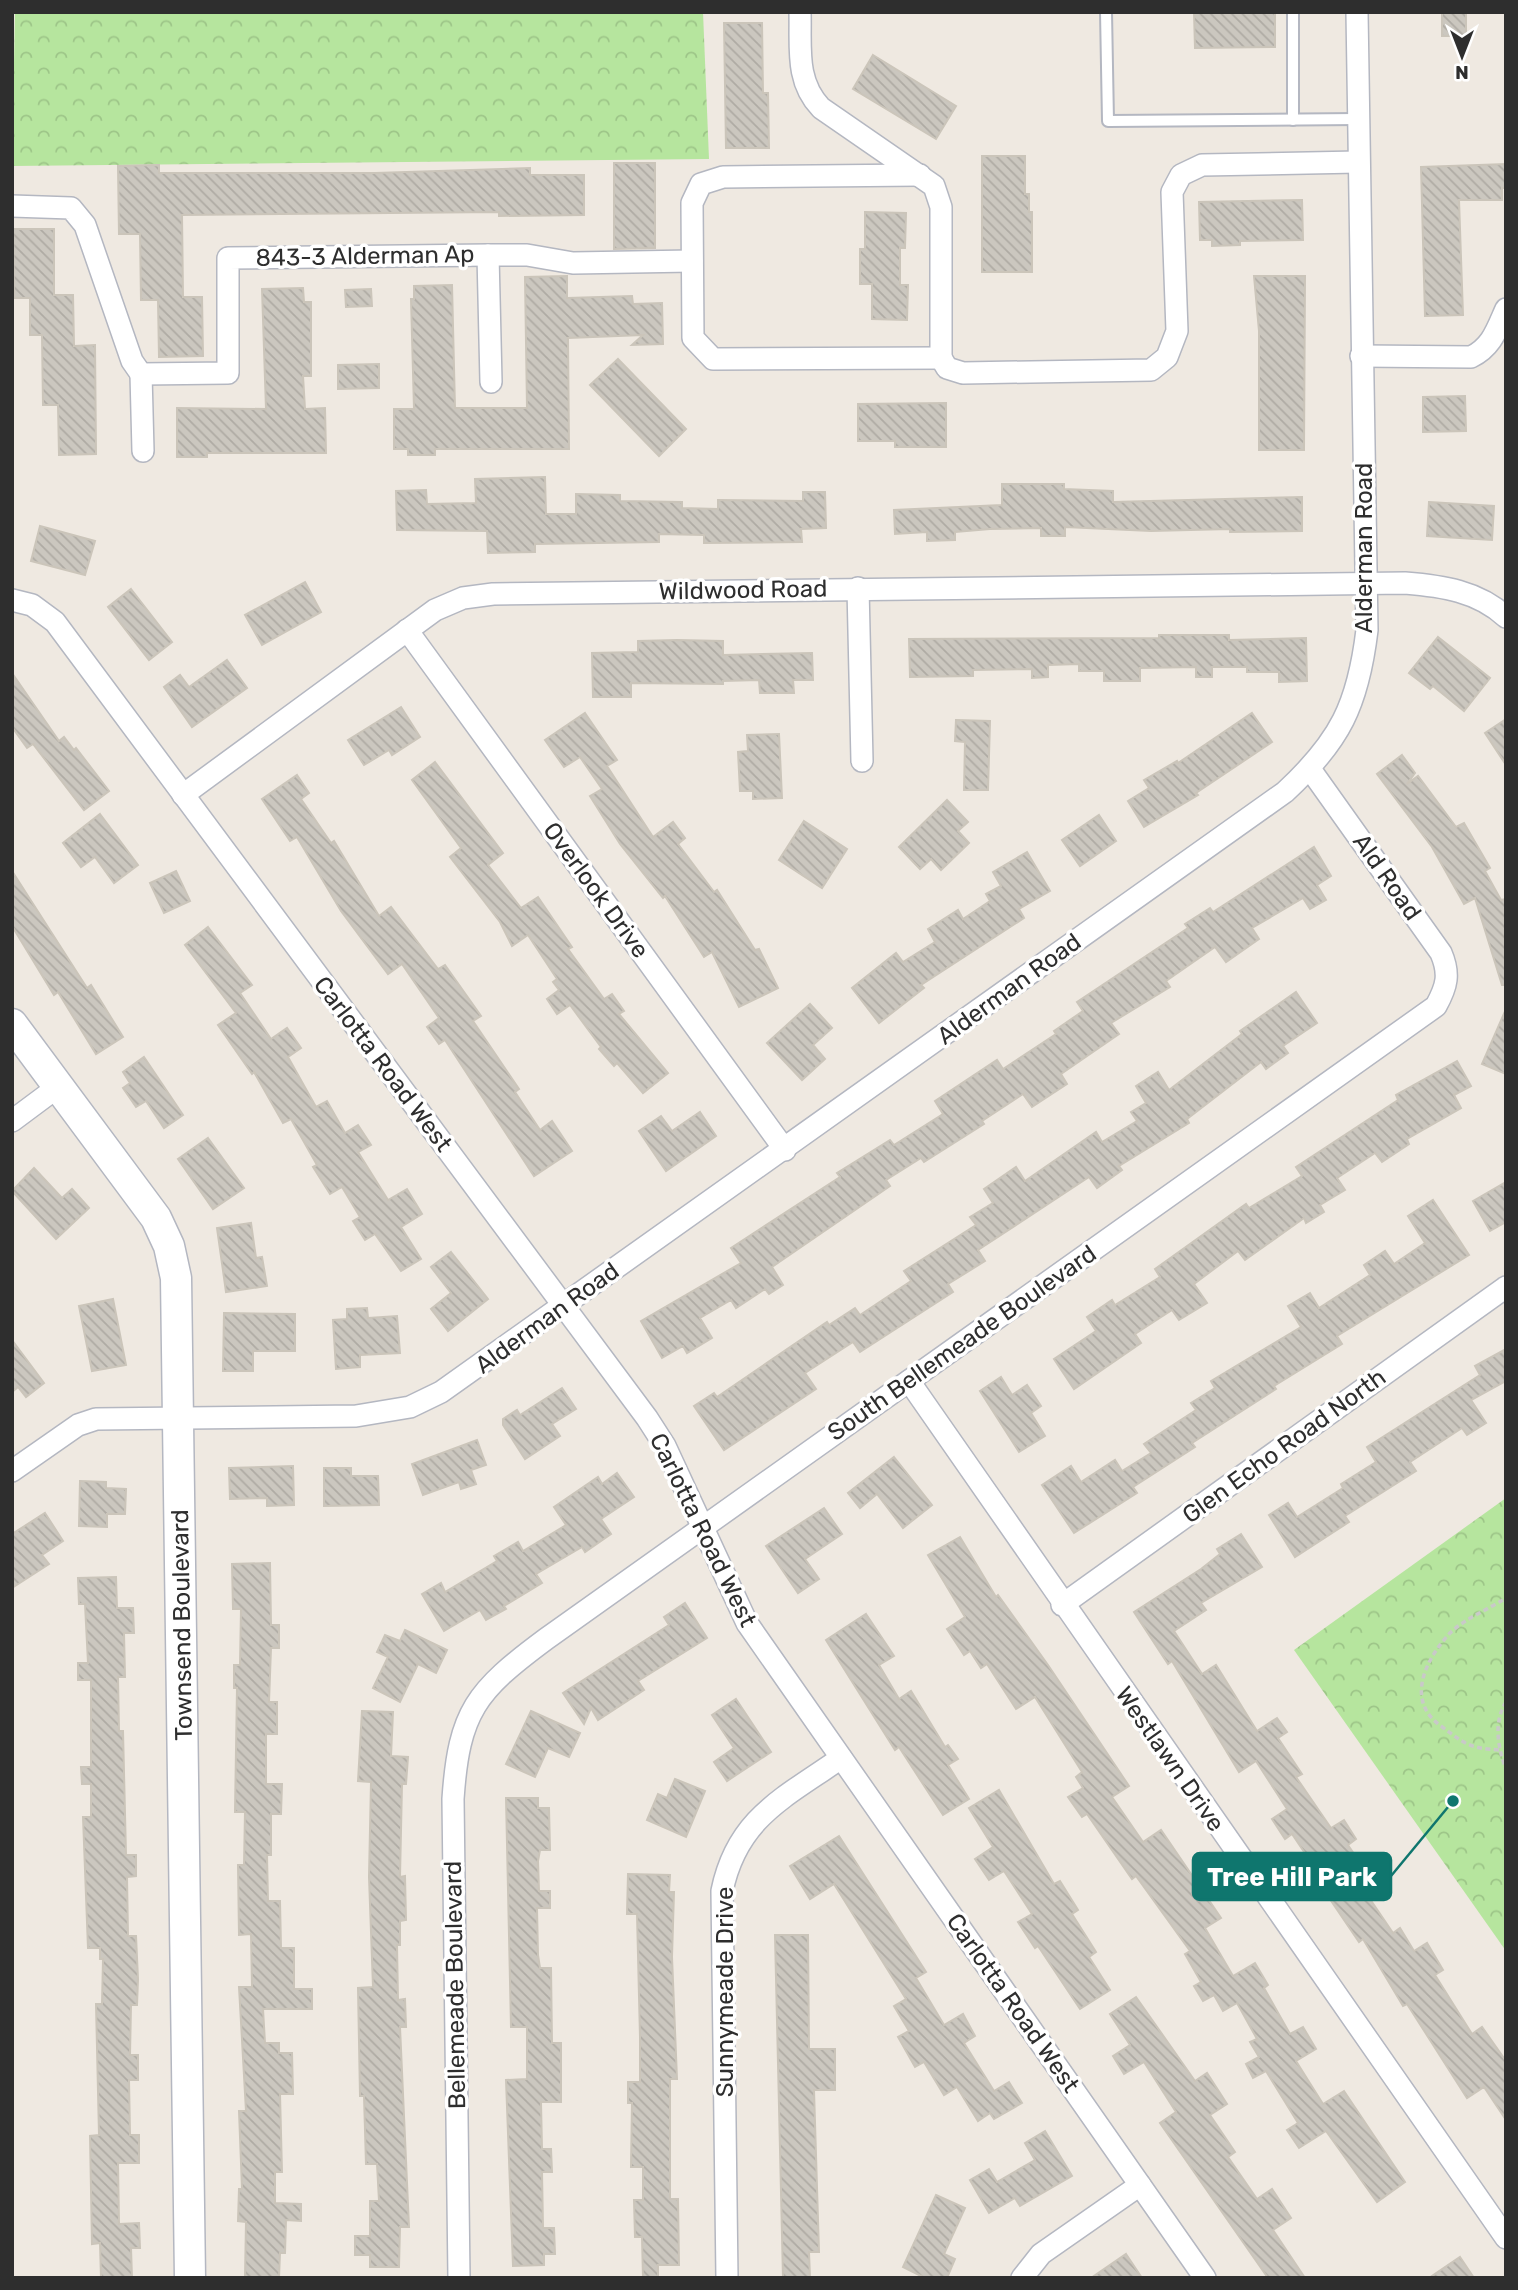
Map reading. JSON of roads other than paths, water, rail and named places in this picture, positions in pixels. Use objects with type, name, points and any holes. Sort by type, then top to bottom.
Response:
[{"type":"street","points":[[800,12],[801,74],[809,96],[821,108],[934,186],[941,207],[941,358],[947,368],[963,373],[1151,370],[1167,357],[1177,331],[1172,192],[1181,175],[1202,165],[1358,162]]},
{"type":"street","name":"Alderman Road","points":[[12,1471],[78,1425],[96,1419],[356,1416],[410,1407],[459,1381],[1284,792],[1310,769],[1347,715],[1361,676],[1367,630],[1357,12]]},
{"type":"street","points":[[920,175],[723,177],[701,184],[692,203],[693,338],[713,359],[941,358]]},
{"type":"street","points":[[12,206],[71,208],[85,225],[132,361],[141,374],[143,451]]},
{"type":"street","points":[[488,255],[491,382]]},
{"type":"street","name":"843-3 Alderman Ap","points":[[141,374],[228,373],[228,258],[527,255],[573,263],[692,261]]},
{"type":"street","points":[[1361,356],[1471,357],[1484,351],[1506,309]]},
{"type":"street","name":"Wildwood Road","points":[[183,795],[435,610],[454,602],[493,594],[1366,582],[1441,586],[1473,595],[1496,607],[1506,617]]},
{"type":"street","points":[[858,589],[862,761]]},
{"type":"street","name":"Carlotta Road West","points":[[12,600],[32,605],[55,622],[665,1446],[747,1623],[1205,2278]]},
{"type":"street","name":"Overlook Drive","points":[[407,630],[785,1150]]},
{"type":"street","name":"Ald Road","points":[[1310,769],[1441,953],[1448,970],[1445,990]]},
{"type":"street","name":"South Bellemeade Boulevard","points":[[479,1698],[500,1673],[545,1639],[1436,1006],[1445,990]]},
{"type":"street","name":"Townsend Boulevard","points":[[12,1024],[136,1189],[169,1246],[179,1312],[190,2278]]},
{"type":"street","points":[[12,1121],[59,1086]]},
{"type":"street","name":"Glen Echo Road North","points":[[1062,1605],[1506,1287]]},
{"type":"street","name":"Westlawn Drive","points":[[909,1381],[1062,1605],[1506,2238]]},
{"type":"street","name":"Bellemeade Boulevard","points":[[459,2278],[453,1800],[456,1754],[465,1722],[479,1698]]},
{"type":"street","name":"Sunnymeade Drive","points":[[727,2278],[722,1891],[728,1862],[743,1834],[774,1805],[841,1758]]},
{"type":"street","points":[[1022,2278],[1041,2255],[1140,2185]]},
{"type":"lane","points":[[1106,12],[1108,121],[1358,120]]},
{"type":"lane","points":[[1293,12],[1293,120]]},
{"type":"place","name":"Tree Hill Park","points":[[1453,1801]]}]
